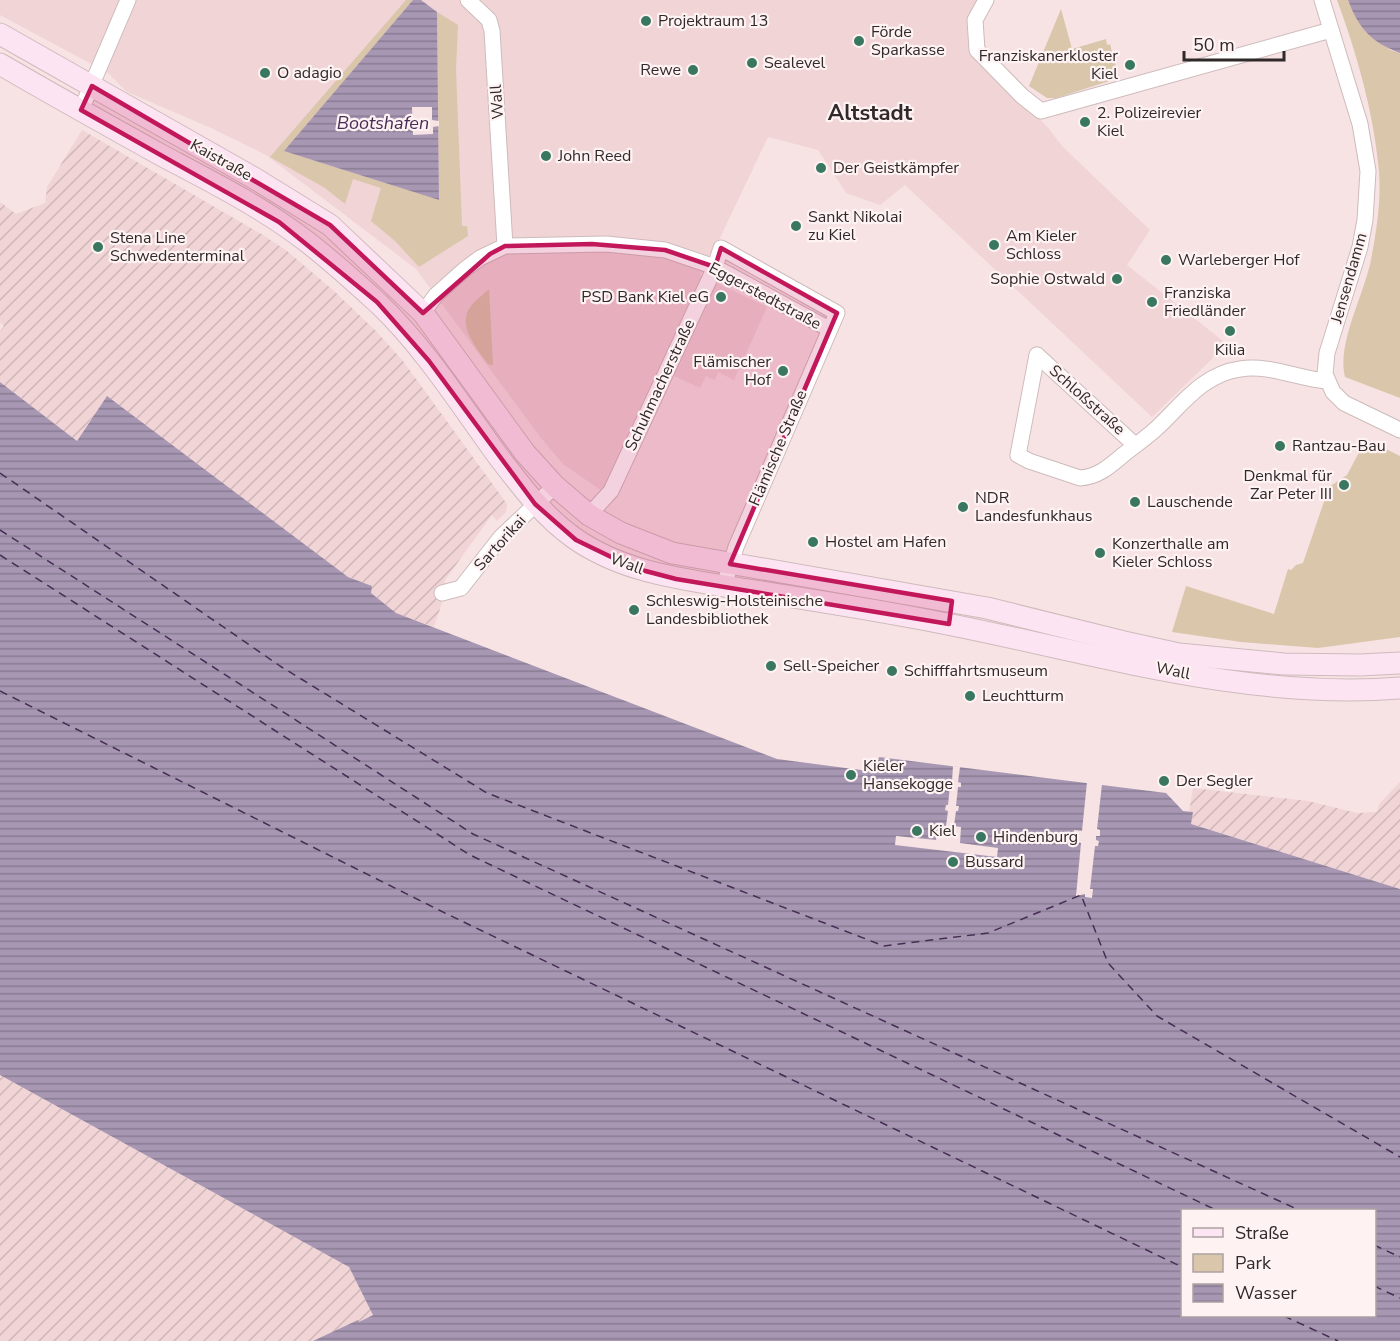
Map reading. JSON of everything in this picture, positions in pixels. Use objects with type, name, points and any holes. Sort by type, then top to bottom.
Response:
[{"type":"main road","name":"Kaistraße","points":[[0,34],[254,178],[330,225],[423,313]]},
{"type":"main road","name":"Kaistraße","points":[[0,64],[220,186],[279,222],[308,242],[377,302],[404,330]]},
{"type":"main road","name":"Wall","points":[[423,313],[525,453],[555,486],[589,514],[621,533],[672,553],[952,601],[1179,654],[1284,664],[1400,663]]},
{"type":"main road","name":"Wall","points":[[404,330],[535,504],[576,540],[604,556],[634,568],[676,579],[949,624],[1138,664],[1250,684],[1342,690],[1400,688]]},
{"type":"street","points":[[81,110],[128,0]]},
{"type":"street","points":[[986,0],[975,20],[977,50],[1022,96],[1041,111],[1331,30]]},
{"type":"street","name":"Jensendamm","points":[[1322,0],[1360,124],[1368,171],[1365,220],[1357,257],[1327,353],[1325,374],[1327,381]]},
{"type":"street","name":"Wall","points":[[470,1],[489,20],[492,31],[505,246]]},
{"type":"street","name":"Eggerstedtstraße","points":[[404,330],[423,313],[444,287],[464,270],[505,246],[606,244],[665,250],[715,267],[828,329]]},
{"type":"street","name":"Eggerstedtstraße","points":[[721,248],[837,313]]},
{"type":"street","name":"Schuhmacherstraße","points":[[589,514],[611,492],[715,267],[721,248]]},
{"type":"street","name":"Flämische Straße","points":[[724,586],[736,547],[828,329],[837,313]]},
{"type":"street","name":"Schloßstraße","points":[[1037,355],[1136,445],[1102,472],[1088,478],[1080,478],[1018,455],[1037,355]]},
{"type":"street","points":[[1136,445],[1159,427],[1201,385],[1221,374],[1240,369],[1258,369],[1308,380],[1327,381],[1333,392],[1344,403],[1400,430]]},
{"type":"street","name":"Sartorikai","points":[[442,593],[461,588],[501,537],[555,486]]},
{"type":"street","points":[[949,624],[952,601]]},
{"type":"highlighted area","points":[[92,86],[330,225],[423,313],[490,254],[505,246],[592,244],[665,250],[715,267],[721,248],[837,313],[730,564],[952,601],[949,624],[676,579],[634,568],[576,540],[535,504],[429,361],[377,302],[279,222],[81,110]]},
{"type":"shaded area","points":[[0,0],[986,0],[977,50],[1063,147],[1150,230],[1127,265],[1223,341],[1212,359],[1152,417],[905,185],[880,205],[846,193],[818,150],[768,137],[700,275],[767,307],[734,380],[718,372],[715,380],[706,376],[700,388],[659,372],[602,491],[563,464],[541,438],[416,269],[266,155],[211,128],[127,92],[108,73],[0,15]]},
{"type":"shaded area","points":[[82,130],[263,235],[287,251],[333,290],[376,331],[403,361],[507,504],[506,512],[497,521],[492,515],[445,580],[442,603],[434,627],[396,613],[370,593],[372,586],[348,577],[91,419],[77,441],[0,382],[0,331],[4,326],[0,323],[0,202],[16,214],[45,203],[47,187]]},
{"type":"shaded area","points":[[1400,782],[1400,889],[1191,824],[1193,812],[1189,812],[1193,788],[1308,801],[1357,813],[1377,812],[1379,804]]},
{"type":"shaded area","points":[[0,1075],[349,1267],[374,1316],[367,1319],[379,1341],[0,1341]]},
{"type":"green space","points":[[406,0],[413,0],[285,151],[439,200],[437,12],[458,25],[456,70],[462,226],[467,226],[468,236],[419,267],[395,241],[371,221],[381,188],[353,179],[345,204],[325,188],[270,157]]},
{"type":"green space","points":[[1337,0],[1348,0],[1351,7],[1390,50],[1400,53],[1400,398],[1345,377],[1343,363],[1348,332],[1369,268],[1374,244],[1379,182],[1377,150],[1369,106],[1358,63]]},
{"type":"green space","points":[[1061,9],[1072,49],[1106,39],[1107,45],[1110,44],[1119,78],[1056,98],[1047,98],[1029,86]]},
{"type":"green space","points":[[489,289],[493,365],[488,364],[474,344],[466,321],[471,306]]},
{"type":"green space","points":[[1366,439],[1400,456],[1400,637],[1318,648],[1241,642],[1172,632],[1186,586],[1274,614],[1288,569],[1291,570],[1303,563],[1329,487],[1347,475]]},
{"type":"water","name":"Bootshafen","points":[[413,0],[421,0],[437,12],[439,200],[284,151]]},
{"type":"water","points":[[1348,0],[1400,0],[1400,53],[1381,44],[1367,33]]},
{"type":"water","points":[[0,382],[77,441],[107,396],[348,577],[372,586],[371,593],[396,613],[777,759],[876,772],[879,757],[1166,793],[1183,811],[1193,812],[1191,824],[1400,889],[1400,1341],[313,1341],[373,1315],[349,1267],[0,1075]]},
{"type":"pier","points":[[412,107],[432,107],[432,120],[439,121],[439,126],[433,127],[433,134],[413,135]]},
{"type":"pier","points":[[953,766],[960,767],[958,782],[961,783],[961,787],[958,787],[956,806],[959,806],[954,826],[961,827],[960,843],[998,848],[997,857],[895,845],[896,836],[936,840],[938,825],[946,826],[948,811],[945,810],[948,805],[949,782],[952,781]]},
{"type":"pier","points":[[1087,782],[1102,784],[1097,829],[1100,830],[1100,836],[1096,836],[1096,840],[1099,841],[1098,846],[1095,846],[1090,889],[1093,889],[1092,898],[1085,897],[1085,894],[1076,896],[1081,843],[1073,842],[1074,830],[1082,831]]},
{"type":"ferry route","points":[[0,473],[280,666],[487,793],[884,946],[988,933],[1081,895],[1108,963],[1157,1016],[1400,1157]]},
{"type":"ferry route","points":[[0,530],[473,834],[1297,1209]]},
{"type":"ferry route","points":[[0,555],[470,855],[1214,1209]]},
{"type":"ferry route","points":[[0,691],[447,914],[1181,1267]]},
{"type":"ferry route","points":[[1376,1246],[1400,1257]]},
{"type":"ferry route","points":[[1376,1287],[1400,1298]]},
{"type":"ferry route","points":[[1286,1317],[1338,1341]]},
{"type":"place","name":"Projektraum 13","points":[[646,21]]},
{"type":"place","name":"Förde Sparkasse","points":[[859,41]]},
{"type":"place","name":"Sealevel","points":[[752,63]]},
{"type":"place","name":"Franziskanerkloster Kiel","points":[[1130,65]]},
{"type":"place","name":"Rewe","points":[[693,70]]},
{"type":"place","name":"O adagio","points":[[265,73]]},
{"type":"place","name":"2. Polizeirevier Kiel","points":[[1085,122]]},
{"type":"place","name":"John Reed","points":[[546,156]]},
{"type":"place","name":"Der Geistkämpfer","points":[[821,168]]},
{"type":"place","name":"Sankt Nikolai zu Kiel","points":[[796,226]]},
{"type":"place","name":"Am Kieler Schloss","points":[[994,245]]},
{"type":"place","name":"Stena Line Schwedenterminal","points":[[98,247]]},
{"type":"place","name":"Warleberger Hof","points":[[1166,260]]},
{"type":"place","name":"Sophie Ostwald","points":[[1117,279]]},
{"type":"place","name":"PSD Bank Kiel eG","points":[[721,297]]},
{"type":"place","name":"Franziska Friedländer","points":[[1152,302]]},
{"type":"place","name":"Kilia","points":[[1230,331]]},
{"type":"place","name":"Flämischer Hof","points":[[783,371]]},
{"type":"place","name":"Rantzau-Bau","points":[[1280,446]]},
{"type":"place","name":"Denkmal für Zar Peter III","points":[[1344,485]]},
{"type":"place","name":"Lauschende","points":[[1135,502]]},
{"type":"place","name":"NDR Landesfunkhaus","points":[[963,507]]},
{"type":"place","name":"Hostel am Hafen","points":[[813,542]]},
{"type":"place","name":"Konzerthalle am Kieler Schloss","points":[[1100,553]]},
{"type":"place","name":"Schleswig-Holsteinische Landesbibliothek","points":[[634,610]]},
{"type":"place","name":"Sell-Speicher","points":[[771,666]]},
{"type":"place","name":"Schifffahrtsmuseum","points":[[892,671]]},
{"type":"place","name":"Leuchtturm","points":[[970,696]]},
{"type":"place","name":"Kieler Hansekogge","points":[[851,775]]},
{"type":"place","name":"Der Segler","points":[[1164,781]]},
{"type":"place","name":"Kiel","points":[[917,831]]},
{"type":"place","name":"Hindenburg","points":[[981,837]]},
{"type":"place","name":"Bussard","points":[[953,862]]},
{"type":"district","name":"Altstadt","points":[[870,113]]}]
